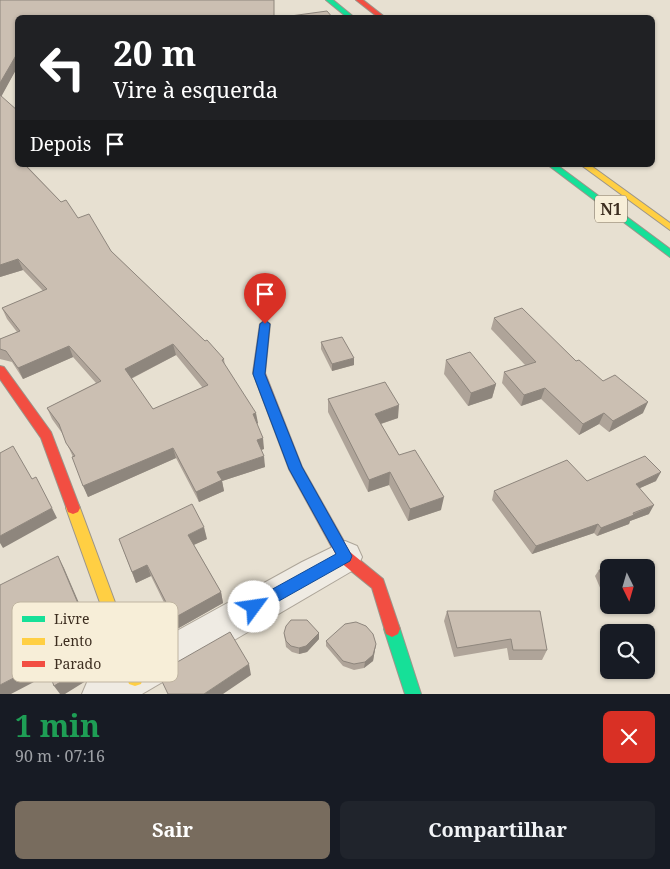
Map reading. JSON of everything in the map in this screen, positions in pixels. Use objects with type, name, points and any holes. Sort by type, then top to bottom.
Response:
[{"type":"main road","points":[[329,0],[348,15]]},
{"type":"main road","points":[[360,0],[380,15]]},
{"type":"main road","name":"N1","points":[[555,167],[670,254]]},
{"type":"main road","name":"N1","points":[[589,167],[670,227]]},
{"type":"main road","points":[[265,324],[259,374],[296,469],[345,556],[378,584],[413,694]]},
{"type":"main road","points":[[0,370],[47,436],[107,602]]},
{"type":"street","points":[[178,652],[288,587],[345,556]]},
{"type":"street","points":[[102,694],[127,682]]},
{"type":"building","points":[[0,0],[274,0],[274,15],[15,15],[15,57],[0,83]]},
{"type":"building","points":[[327,11],[330,15],[298,15]]},
{"type":"building","points":[[0,95],[15,108],[15,167],[27,167],[61,202],[66,200],[78,218],[89,214],[111,251],[205,341],[207,340],[224,359],[222,360],[256,413],[253,414],[263,438],[257,440],[264,456],[217,472],[222,480],[196,492],[173,448],[83,486],[72,457],[75,456],[66,443],[59,424],[47,408],[101,381],[69,346],[18,368],[6,351],[0,349],[0,339],[20,331],[2,308],[47,289],[18,259],[0,265]],"holes":[[[173,344],[208,385],[153,409],[125,369]]]},
{"type":"building","points":[[522,308],[576,361],[579,360],[603,381],[615,375],[648,402],[613,421],[604,413],[583,424],[545,388],[524,395],[504,372],[536,362],[494,318]]},
{"type":"building","points":[[342,337],[354,358],[332,364],[321,342]]},
{"type":"building","points":[[470,352],[496,384],[471,393],[446,360]]},
{"type":"building","points":[[385,382],[399,405],[375,414],[399,455],[415,450],[444,497],[410,509],[390,472],[369,480],[328,399]]},
{"type":"building","points":[[13,446],[32,479],[36,477],[52,508],[0,536],[0,453]]},
{"type":"building","points":[[645,456],[661,472],[636,484],[654,505],[601,528],[598,524],[536,546],[494,491],[567,460],[587,481]]},
{"type":"building","points":[[192,504],[204,527],[188,535],[221,592],[178,616],[178,602],[166,602],[147,565],[132,572],[119,539]]},
{"type":"building","points":[[58,556],[77,602],[12,602],[12,679],[0,685],[0,585]]},
{"type":"building","points":[[447,611],[540,611],[547,650],[513,650],[511,639],[457,648]]},
{"type":"building","points":[[291,620],[307,620],[319,633],[306,646],[299,648],[291,646],[286,641],[284,633],[286,626]]},
{"type":"building","points":[[356,622],[366,626],[373,634],[376,644],[373,655],[365,662],[354,664],[343,661],[326,641],[345,624]]},
{"type":"building","points":[[230,632],[249,664],[204,694],[168,694],[162,682],[178,682],[178,662]]},
{"type":"building","points":[[52,682],[60,682],[54,686]]},
{"type":"traffic: fast","points":[[329,0],[348,15]]},
{"type":"traffic: fast","points":[[555,167],[670,254]]},
{"type":"traffic: fast","points":[[392,629],[413,694]]},
{"type":"traffic: slow","points":[[588,167],[670,227]]},
{"type":"traffic: slow","points":[[73,508],[107,602]]},
{"type":"traffic: jam","points":[[359,0],[379,15]]},
{"type":"traffic: jam","points":[[265,324],[259,373],[296,469],[345,557],[378,584],[392,629]]},
{"type":"traffic: jam","points":[[0,370],[47,436],[73,508]]},
{"type":"route","points":[[254,607],[345,556],[296,469],[259,374],[265,324]]}]
